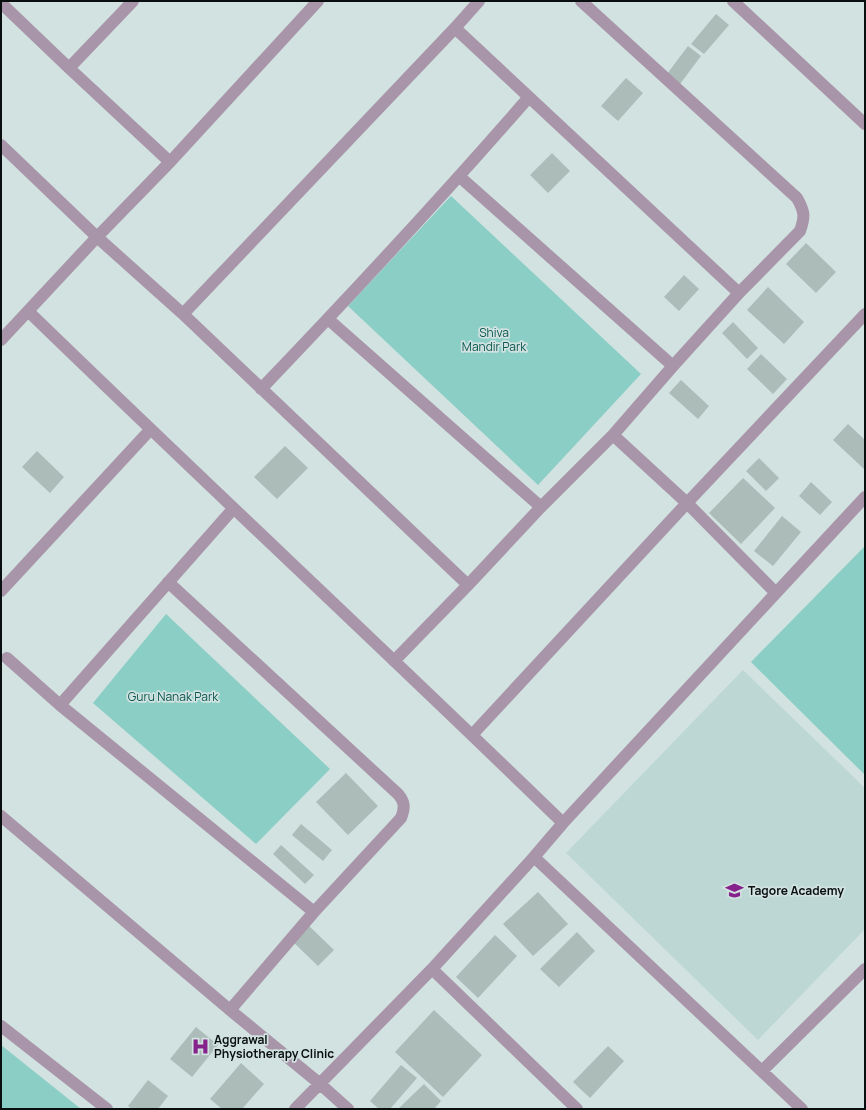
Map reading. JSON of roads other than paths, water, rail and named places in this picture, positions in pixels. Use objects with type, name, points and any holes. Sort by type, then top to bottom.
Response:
[{"type":"street","points":[[69,68],[133,1]]},
{"type":"street","points":[[1,340],[97,237],[170,162],[318,1]]},
{"type":"street","points":[[183,314],[480,1]]},
{"type":"street","points":[[394,661],[541,507],[613,435],[739,293],[800,231],[804,218],[802,207],[797,198],[581,1]]},
{"type":"street","points":[[733,1],[865,124]]},
{"type":"street","points":[[1,3],[170,162]]},
{"type":"street","points":[[455,28],[739,293]]},
{"type":"street","points":[[261,389],[460,177],[529,97]]},
{"type":"street","points":[[2,147],[97,237],[183,314],[468,585]]},
{"type":"street","points":[[460,177],[673,366]]},
{"type":"street","points":[[28,311],[150,430],[563,823]]},
{"type":"street","points":[[472,735],[865,314]]},
{"type":"street","points":[[328,319],[541,507]]},
{"type":"street","points":[[1,591],[150,430]]},
{"type":"street","points":[[613,435],[687,503],[776,593]]},
{"type":"street","points":[[295,1109],[432,969],[563,823],[865,497]]},
{"type":"street","points":[[60,705],[233,509]]},
{"type":"street","points":[[168,582],[402,799],[404,810],[401,818],[314,912],[230,1010]]},
{"type":"street","points":[[7,658],[60,705],[314,912]]},
{"type":"street","points":[[1,816],[348,1109]]},
{"type":"street","points":[[534,857],[802,1109]]},
{"type":"street","points":[[432,969],[577,1109]]},
{"type":"street","points":[[762,1071],[864,972]]},
{"type":"street","points":[[1,1026],[106,1109]]},
{"type":"place","name":"Tagore Academy","points":[[735,891]]},
{"type":"place","name":"Aggrawal Physiotherapy Clinic","points":[[201,1047]]},
{"type":"park label","name":"Shiva Mandir Park","points":[[494,340]]},
{"type":"park label","name":"Guru Nanak Park","points":[[173,697]]}]
